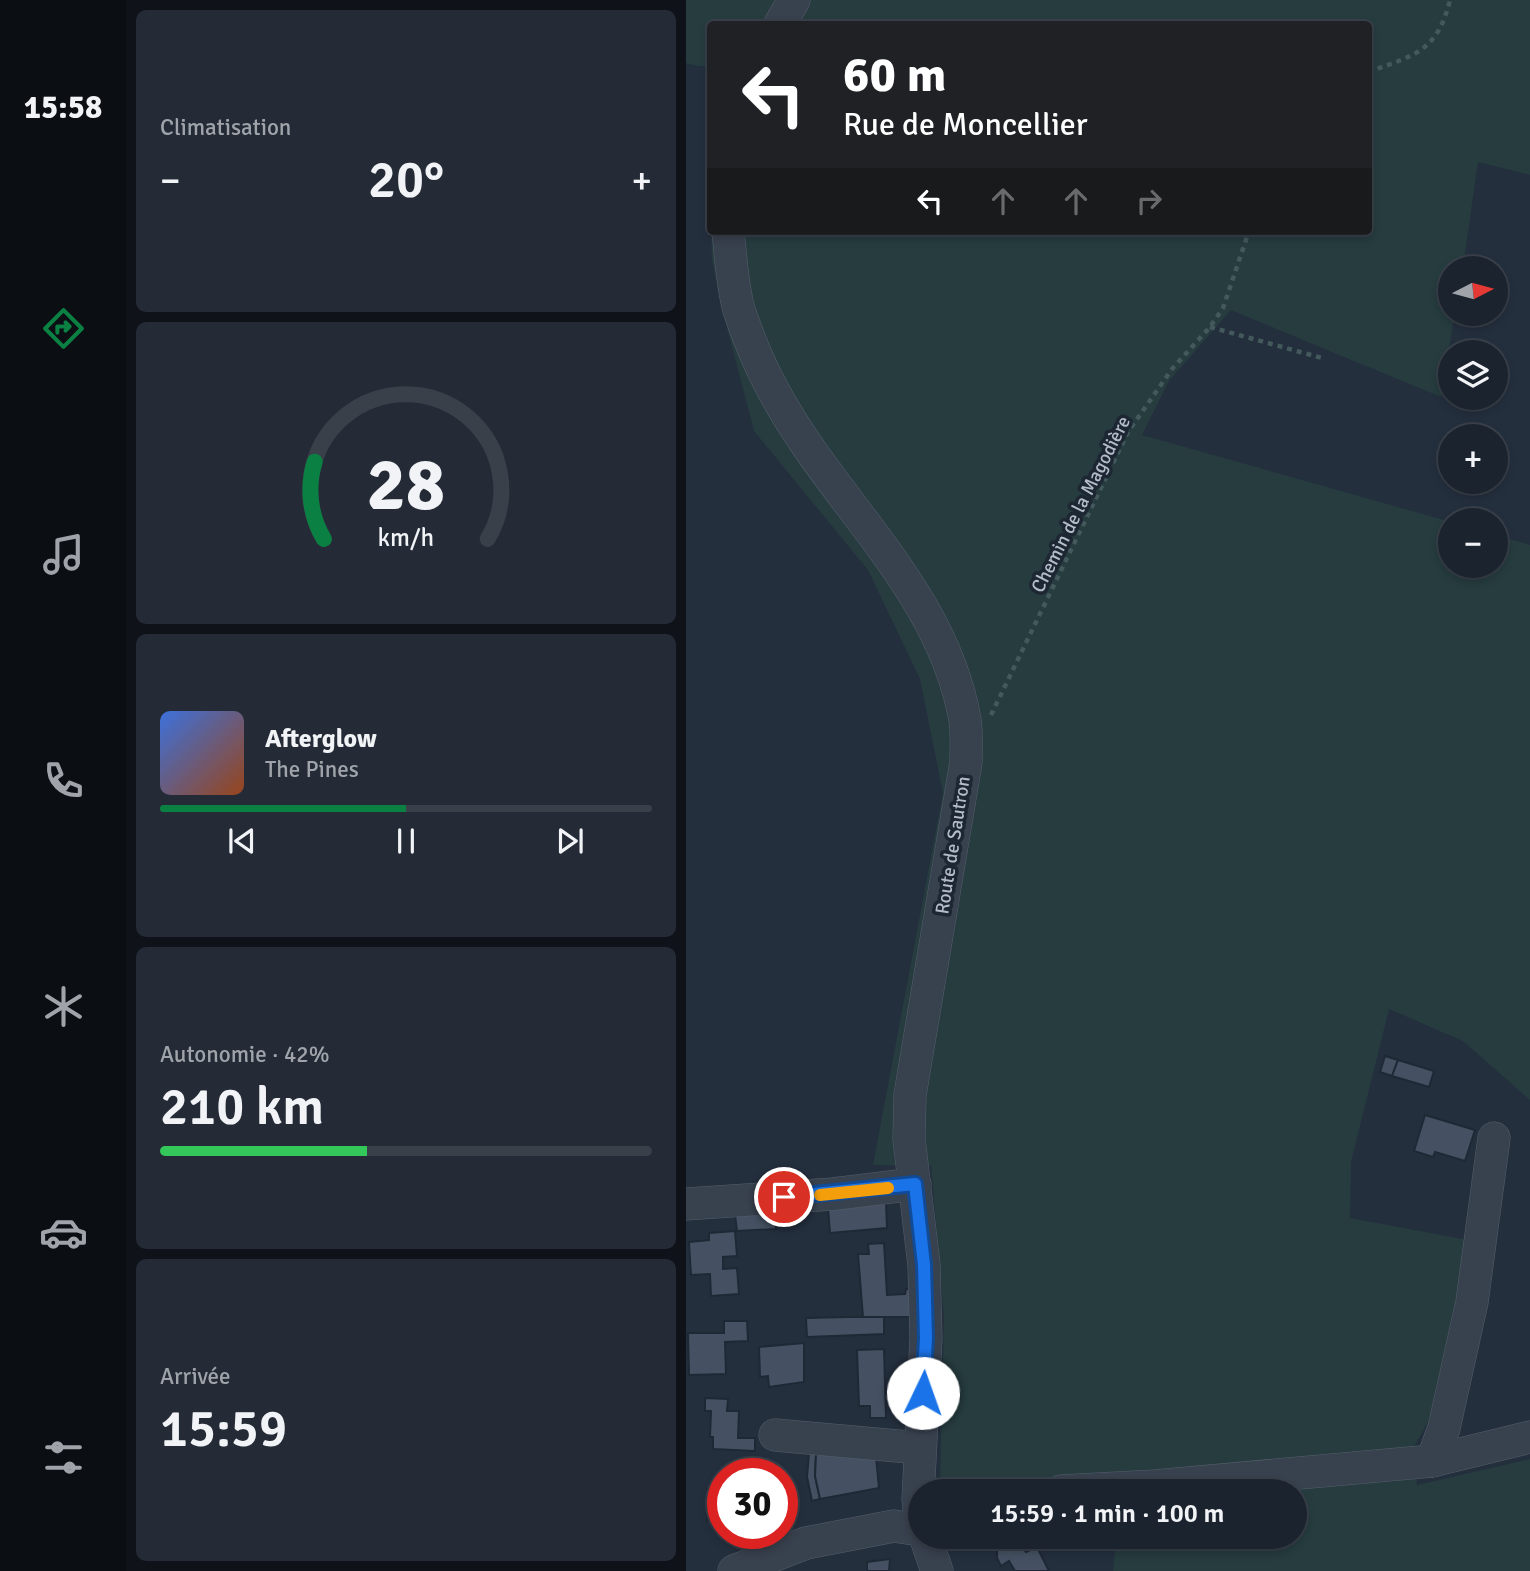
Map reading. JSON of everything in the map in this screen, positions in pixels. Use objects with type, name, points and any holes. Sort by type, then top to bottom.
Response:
[{"type":"street","points":[[782,21],[794,0]]},
{"type":"street","name":"Route de Sautron","points":[[729,235],[739,309],[771,387],[803,441],[900,570],[918,599],[950,665],[965,721],[966,762],[910,1095],[909,1139],[924,1265],[926,1338],[920,1479]]},
{"type":"street","points":[[1432,1461],[1444,1428],[1472,1302],[1494,1138]]},
{"type":"street","points":[[686,1204],[833,1194],[915,1184]]},
{"type":"street","points":[[775,1435],[920,1448]]},
{"type":"street","points":[[1233,1479],[1432,1461],[1530,1437]]},
{"type":"street","points":[[734,1571],[806,1543],[894,1526],[908,1518]]},
{"type":"street","points":[[929,1549],[937,1571]]},
{"type":"path","points":[[1372,71],[1416,55],[1430,43],[1444,24],[1450,0]]},
{"type":"path","name":"Chemin de la Magodière","points":[[989,719],[1128,432],[1171,369],[1210,327],[1223,308],[1248,235]]},
{"type":"path","points":[[1210,327],[1322,358]]},
{"type":"green space","points":[[686,0],[1530,0],[1530,175],[1478,162],[1465,256],[1438,256],[1438,326],[1453,326],[1450,340],[1438,340],[1438,396],[1231,310],[1169,381],[1142,435],[1438,518],[1438,578],[1508,578],[1508,539],[1530,545],[1530,1100],[1463,1041],[1389,1009],[1351,1162],[1350,1218],[1468,1240],[1434,1412],[1414,1446],[1417,1485],[1530,1459],[1530,1571],[1113,1571],[1115,1549],[1307,1549],[1307,1479],[1122,1479],[1122,1474],[1021,1479],[940,1479],[944,1317],[931,1166],[873,1165],[943,793],[920,679],[868,570],[754,431],[720,301],[712,259],[711,235],[1372,235],[1372,21],[707,21],[707,66],[686,63]]},
{"type":"building","points":[[1385,1056],[1398,1060],[1392,1076],[1380,1072]]},
{"type":"building","points":[[1398,1060],[1434,1071],[1429,1087],[1392,1076]]},
{"type":"building","points":[[1425,1115],[1475,1130],[1465,1161],[1435,1152],[1433,1157],[1414,1151]]},
{"type":"building","points":[[886,1203],[887,1228],[830,1233],[828,1208]]},
{"type":"building","points":[[774,1212],[776,1229],[737,1231],[735,1215]]},
{"type":"building","points":[[735,1231],[737,1256],[723,1257],[723,1269],[737,1268],[739,1294],[711,1296],[710,1274],[691,1275],[689,1242],[709,1240],[709,1233]]},
{"type":"building","points":[[884,1243],[887,1295],[905,1294],[906,1289],[915,1289],[917,1317],[863,1317],[858,1254],[869,1254],[868,1244]]},
{"type":"building","points":[[884,1317],[884,1334],[807,1337],[806,1318]]},
{"type":"building","points":[[724,1321],[747,1321],[748,1341],[725,1342],[726,1374],[689,1375],[688,1333],[724,1333]]},
{"type":"building","points":[[804,1343],[804,1382],[769,1387],[768,1376],[760,1377],[759,1347]]},
{"type":"building","points":[[884,1349],[886,1418],[870,1418],[870,1406],[859,1406],[857,1350]]},
{"type":"building","points":[[705,1398],[728,1399],[727,1411],[739,1411],[738,1438],[755,1438],[755,1451],[713,1449],[713,1437],[710,1437],[711,1411],[705,1411]]},
{"type":"building","points":[[809,1453],[816,1454],[815,1476],[820,1499],[812,1501],[807,1477]]},
{"type":"building","points":[[816,1454],[876,1457],[879,1488],[820,1499],[815,1476]]},
{"type":"building","points":[[997,1549],[1024,1549],[1026,1552],[1038,1549],[1049,1571],[1015,1571],[1009,1561],[1001,1566]]},
{"type":"building","points":[[890,1559],[889,1571],[867,1571],[867,1562]]},
{"type":"slow traffic","points":[[820,1195],[888,1188]]},
{"type":"route","points":[[784,1197],[915,1184],[924,1265],[926,1338],[923,1393]]}]
